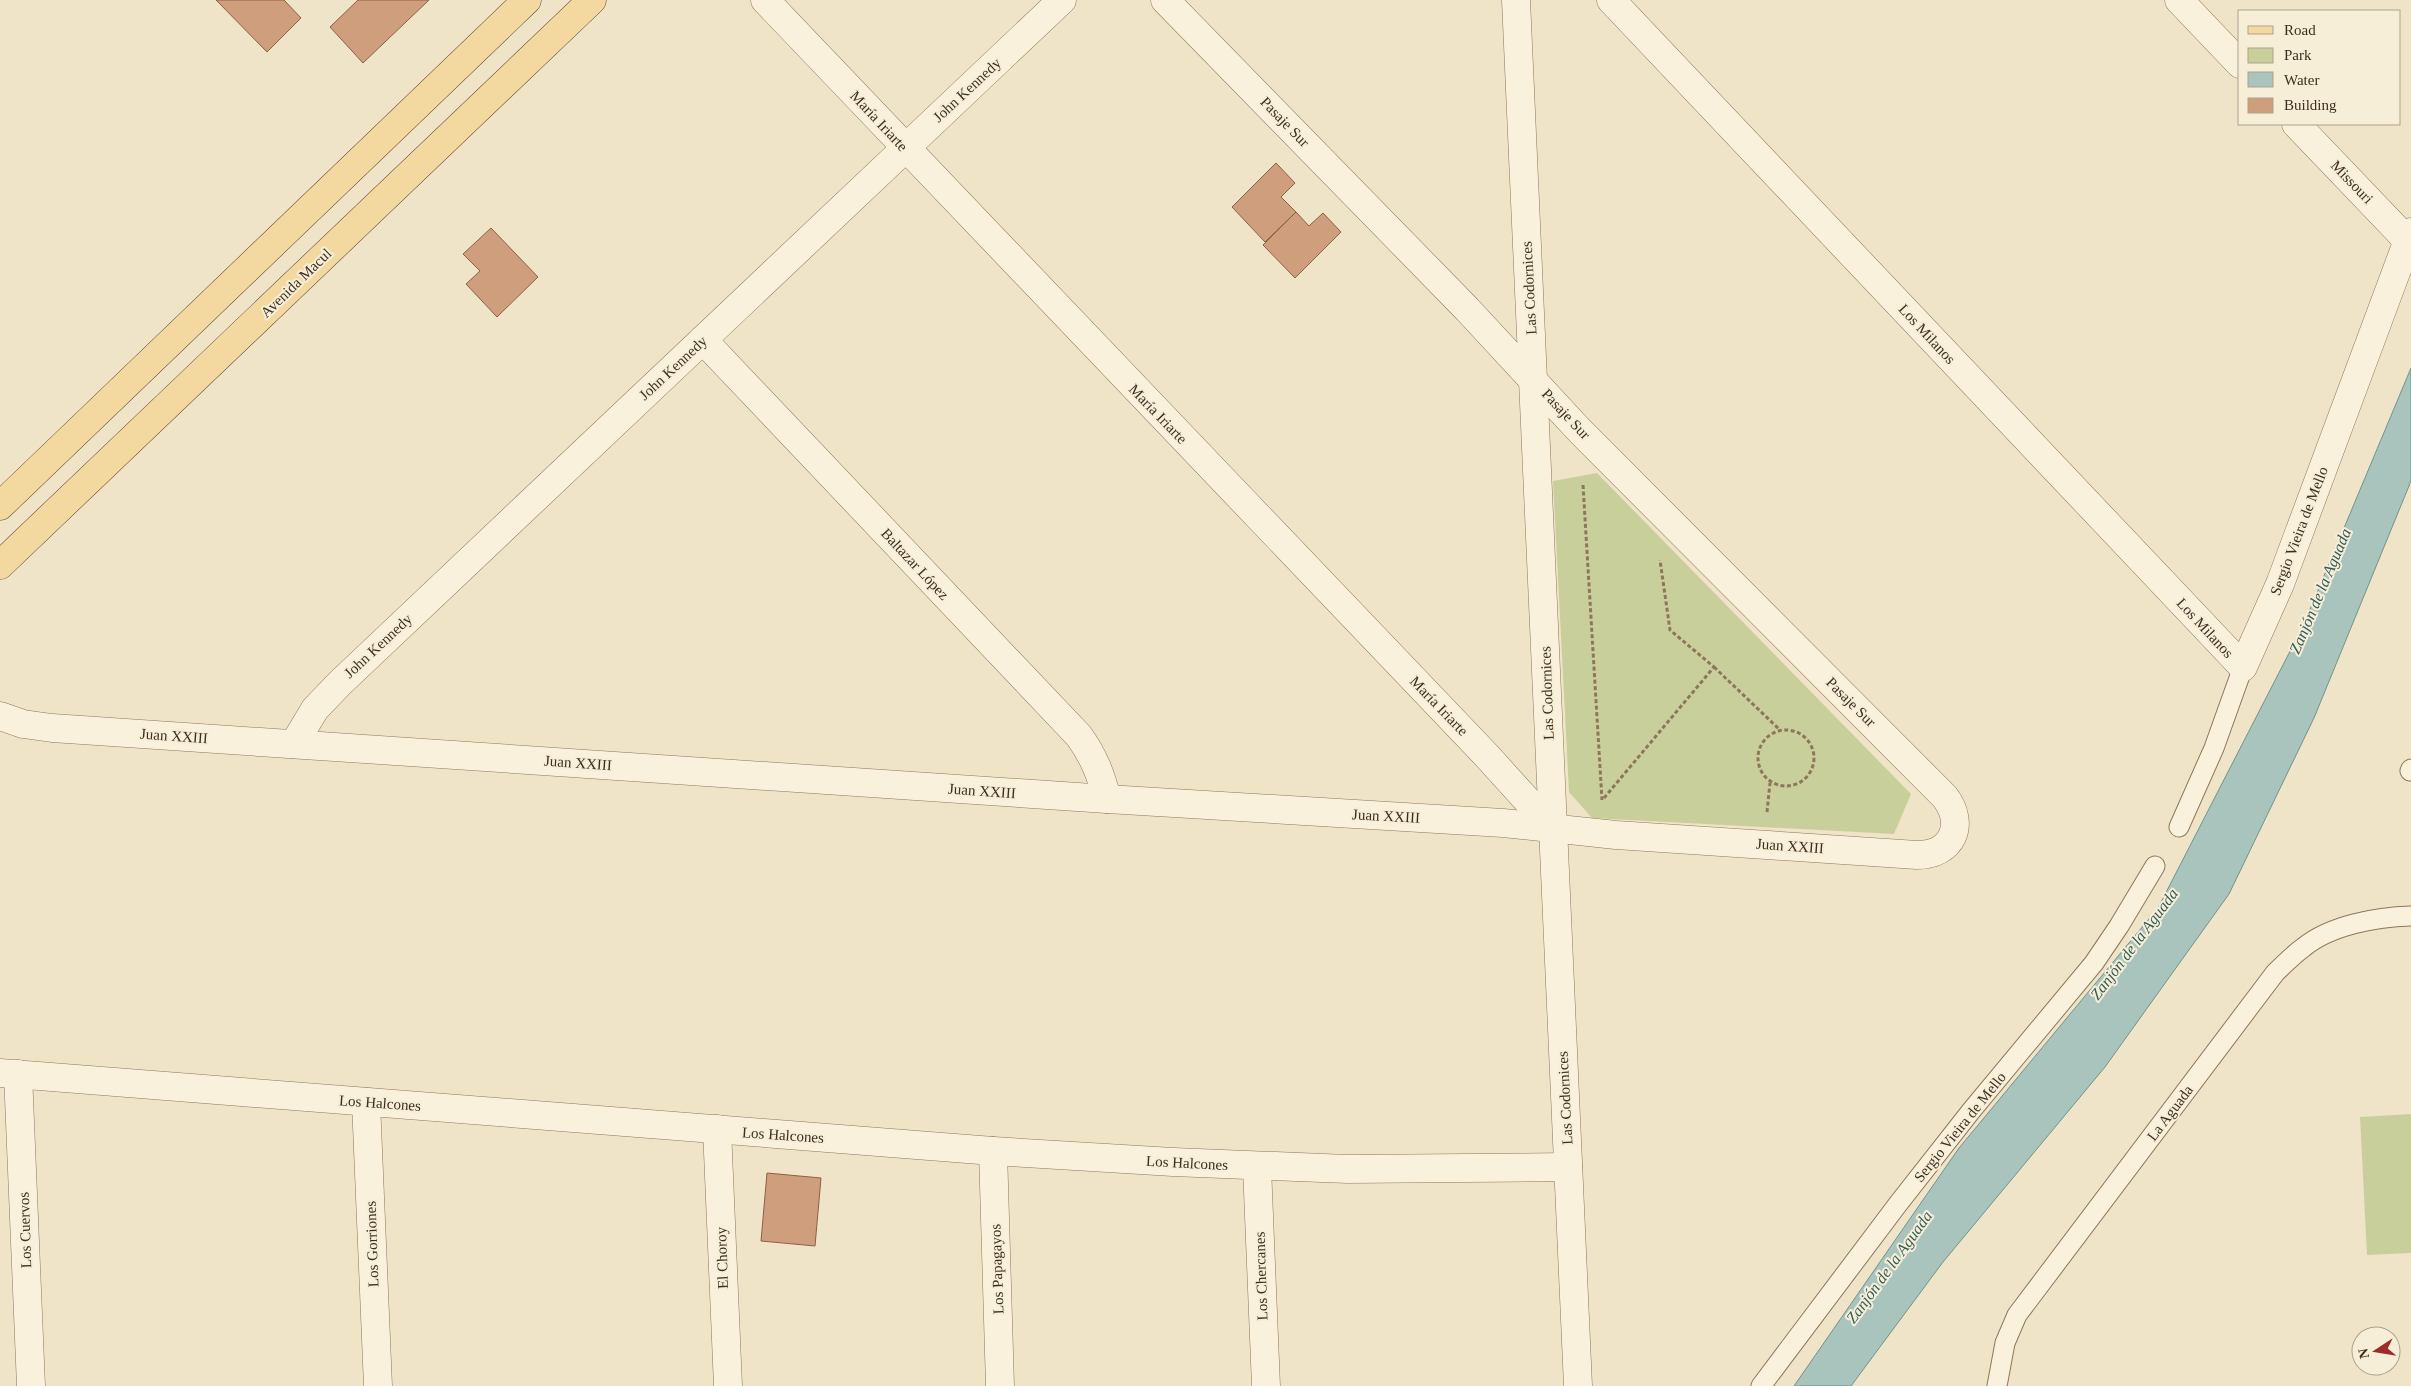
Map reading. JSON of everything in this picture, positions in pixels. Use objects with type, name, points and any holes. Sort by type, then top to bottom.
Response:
[{"type":"main road","points":[[0,506],[527,0]]},
{"type":"main road","name":"Avenida Macul","points":[[0,565],[592,0]]},
{"type":"street","name":"María Iriarte","points":[[765,0],[1487,756],[1552,828]]},
{"type":"street","name":"John Kennedy","points":[[294,744],[303,726],[327,695],[1062,0]]},
{"type":"street","name":"Pasaje Sur","points":[[1166,0],[1533,379],[1580,431],[1945,797],[1952,807],[1956,819],[1954,831]]},
{"type":"street","name":"Las Codornices","points":[[1516,0],[1578,1386]]},
{"type":"street","name":"Los Milanos","points":[[1611,0],[2243,667]]},
{"type":"street","points":[[2179,0],[2238,62]]},
{"type":"street","name":"Missouri","points":[[2297,125],[2409,236]]},
{"type":"street","name":"Sergio Vieira de Mello","points":[[2243,667],[2280,584],[2409,236]]},
{"type":"street","name":"Baltazar López","points":[[703,340],[1079,736],[1101,772],[1107,800]]},
{"type":"street","name":"Juan XXIII","points":[[0,716],[23,724],[52,728],[1107,800],[1504,823],[1603,834],[1928,855],[1940,850],[1949,842],[1954,831]]},
{"type":"street","name":"Los Halcones","points":[[9,1074],[993,1151],[1257,1167],[1348,1169],[1568,1167]]},
{"type":"street","name":"Los Cuervos","points":[[9,1074],[31,1386]]},
{"type":"street","name":"Los Gorriones","points":[[366,1102],[378,1386]]},
{"type":"street","name":"El Choroy","points":[[717,1130],[728,1386]]},
{"type":"street","name":"Los Papagayos","points":[[993,1151],[1000,1386]]},
{"type":"street","name":"Los Chercanes","points":[[1257,1167],[1266,1386]]},
{"type":"lane","name":"Sergio Vieira de Mello","points":[[2179,826],[2214,748],[2243,667]]},
{"type":"lane","name":"Sergio Vieira de Mello","points":[[1761,1386],[1970,1111],[2094,963],[2155,866]]},
{"type":"lane","name":"La Aguada","points":[[1998,1386],[2005,1343],[2017,1315],[2275,973],[2305,945],[2343,927],[2387,917],[2411,916]]},
{"type":"path","points":[[1583,483],[1603,834]]},
{"type":"path","points":[[1662,512],[1653,519],[1670,630],[1714,667],[1779,729],[1801,732],[1815,751],[1811,773],[1793,786],[1770,783],[1757,765],[1760,742],[1779,729]]},
{"type":"path","points":[[1602,801],[1714,667]]},
{"type":"green space","points":[[1597,473],[1911,794],[1894,834],[1592,818],[1569,792],[1553,481]]},
{"type":"green space","points":[[2411,1114],[2411,1253],[2367,1255],[2360,1117]]},
{"type":"water","name":"Zanjón de la Aguada","points":[[2411,368],[2411,481],[2314,718],[2229,894],[2105,1067],[1943,1262],[1851,1386],[1794,1386],[1959,1148],[2158,908],[2303,626]]},
{"type":"building","points":[[216,0],[284,0],[301,18],[267,52]]},
{"type":"building","points":[[358,0],[429,0],[363,63],[330,27]]},
{"type":"building","points":[[1276,163],[1295,183],[1281,197],[1296,212],[1265,242],[1232,207]]},
{"type":"building","points":[[1296,212],[1309,226],[1323,213],[1341,232],[1295,278],[1263,245]]},
{"type":"building","points":[[491,228],[538,277],[497,317],[466,284],[480,271],[463,254]]},
{"type":"building","points":[[767,1173],[821,1178],[815,1246],[761,1241]]}]
